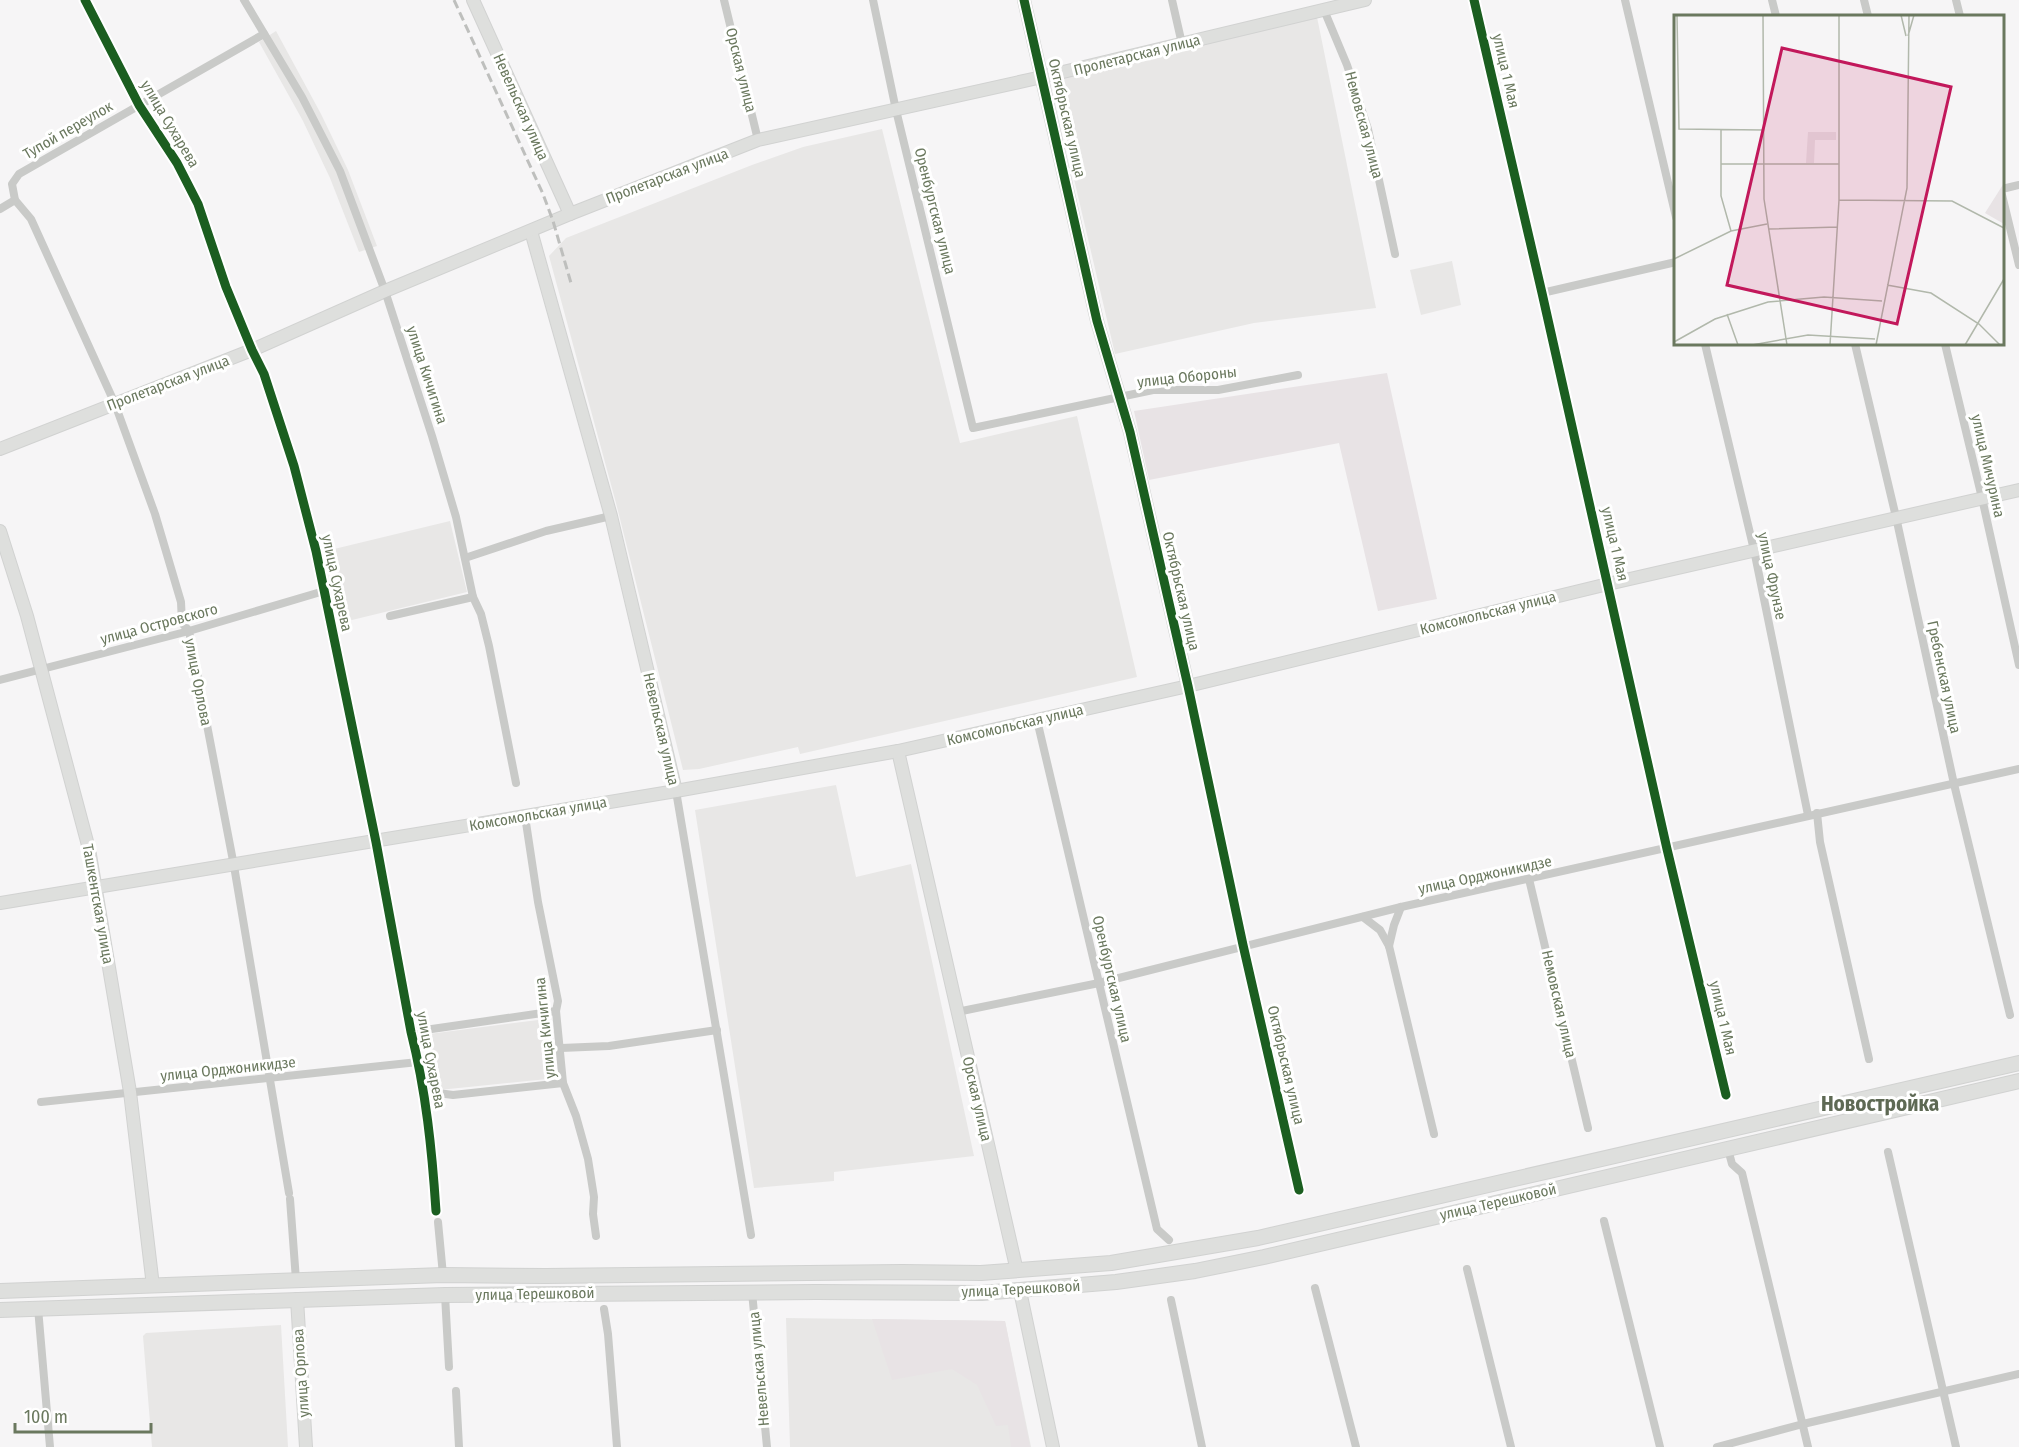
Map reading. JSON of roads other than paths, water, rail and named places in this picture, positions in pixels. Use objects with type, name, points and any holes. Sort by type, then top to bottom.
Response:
[{"type":"main road","name":"Невельская улица","points":[[473,0],[570,214]]},
{"type":"main road","name":"Октябрьская улица","points":[[1024,0],[1097,321],[1130,432],[1188,686]]},
{"type":"main road","name":"Пролетарская улица","points":[[0,449],[252,350],[385,291],[570,214],[758,140],[1182,44],[1323,5],[1365,0]]},
{"type":"main road","name":"Невельская улица","points":[[531,231],[610,516],[676,791]]},
{"type":"main road","name":"Комсомольская улица","points":[[0,903],[376,842],[898,751],[1188,686],[1608,584],[2019,490]]},
{"type":"main road","name":"Ташкентская улица","points":[[0,531],[21,595],[79,808],[96,888],[130,1092],[153,1286]]},
{"type":"main road","name":"Орская улица","points":[[898,751],[1017,1271],[1053,1447]]},
{"type":"main road","name":"улица Терешковой","points":[[0,1291],[443,1275],[1017,1271],[1111,1263],[1258,1238],[2019,1063]]},
{"type":"main road","name":"улица Терешковой","points":[[0,1310],[445,1295],[752,1292],[982,1293],[1116,1282],[1206,1269],[1264,1257],[2019,1081]]},
{"type":"main road","name":"улица Орлова","points":[[297,1299],[306,1447]]},
{"type":"street","name":"улица Сухарева","points":[[85,0],[140,105],[177,163],[195,198],[226,287],[264,374],[294,466],[324,591],[376,842],[418,1062],[432,1151],[436,1211]]},
{"type":"street","name":"улица Кичигина","points":[[244,0],[302,97],[340,171],[385,291],[456,517],[473,597],[481,614],[489,646],[516,783]]},
{"type":"street","name":"Орская улица","points":[[724,0],[758,140]]},
{"type":"street","name":"Оренбургская улица","points":[[873,0],[896,110],[973,428]]},
{"type":"street","points":[[1172,0],[1182,44]]},
{"type":"street","name":"улица 1 Мая","points":[[1474,0],[1667,849],[1726,1095]]},
{"type":"street","points":[[1625,0],[1674,208]]},
{"type":"street","points":[[1772,0],[1776,15]]},
{"type":"street","points":[[1864,0],[1868,15]]},
{"type":"street","points":[[1956,0],[1960,15]]},
{"type":"street","name":"Немовская улица","points":[[1323,5],[1347,65],[1368,129],[1395,254]]},
{"type":"street","name":"Тупой переулок","points":[[15,200],[12,184],[19,174],[264,33]]},
{"type":"street","points":[[2004,189],[2019,185]]},
{"type":"street","points":[[0,209],[15,200]]},
{"type":"street","name":"улица Орлова","points":[[15,200],[31,219],[115,404],[156,514],[181,602],[182,623],[189,631],[234,866],[271,1078],[290,1196],[296,1280]]},
{"type":"street","points":[[2004,203],[2019,264]]},
{"type":"street","points":[[1542,292],[1674,262]]},
{"type":"street","name":"улица Фрунзе","points":[[1705,345],[1869,1059]]},
{"type":"street","name":"Гребенская улица","points":[[1855,345],[1896,517],[1954,784],[2010,1015]]},
{"type":"street","name":"улица Мичурина","points":[[1945,345],[2019,665]]},
{"type":"street","name":"улица Обороны","points":[[973,428],[1120,399],[1153,390],[1218,390],[1298,375]]},
{"type":"street","points":[[465,558],[546,531],[610,516]]},
{"type":"street","name":"улица Островского","points":[[0,680],[189,631],[324,591]]},
{"type":"street","points":[[390,616],[473,597]]},
{"type":"street","name":"Октябрьская улица","points":[[1188,686],[1243,945],[1299,1190]]},
{"type":"street","name":"Оренбургская улица","points":[[1037,720],[1157,1229],[1169,1240]]},
{"type":"street","name":"улица Орджоникидзе","points":[[957,1012],[1099,983],[1401,907],[2019,769]]},
{"type":"street","name":"Невельская улица","points":[[676,791],[751,1235]]},
{"type":"street","name":"улица Кичигина","points":[[525,816],[538,902],[558,1001],[556,1011],[563,1083],[573,1106],[588,1159],[593,1189],[596,1236]]},
{"type":"street","name":"Немовская улица","points":[[1529,879],[1588,1128]]},
{"type":"street","points":[[1389,946],[1401,907]]},
{"type":"street","points":[[1363,916],[1380,930],[1389,946],[1434,1134]]},
{"type":"street","points":[[411,1032],[556,1011]]},
{"type":"street","points":[[561,1048],[609,1046],[717,1030]]},
{"type":"street","name":"улица Орджоникидзе","points":[[40,1102],[418,1062]]},
{"type":"street","points":[[423,1091],[453,1095],[563,1083]]},
{"type":"street","points":[[1728,1149],[1732,1164],[1742,1173],[1808,1447]]},
{"type":"street","points":[[1888,1152],[1956,1447]]},
{"type":"street","points":[[1604,1221],[1660,1447]]},
{"type":"street","points":[[438,1222],[443,1275]]},
{"type":"street","points":[[1467,1269],[1511,1447]]},
{"type":"street","points":[[1315,1288],[1356,1447]]},
{"type":"street","name":"Невельская улица","points":[[752,1292],[767,1447]]},
{"type":"street","points":[[445,1295],[449,1367]]},
{"type":"street","points":[[1171,1300],[1202,1447]]},
{"type":"street","points":[[38,1308],[50,1447]]},
{"type":"street","points":[[604,1309],[617,1447]]},
{"type":"street","points":[[1717,1447],[1943,1390],[2019,1374]]},
{"type":"street","points":[[456,1390],[459,1447]]},
{"type":"railway","points":[[454,0],[543,194],[571,283]]},
{"type":"district","name":"Новостройка","points":[[1880,1104]]}]
